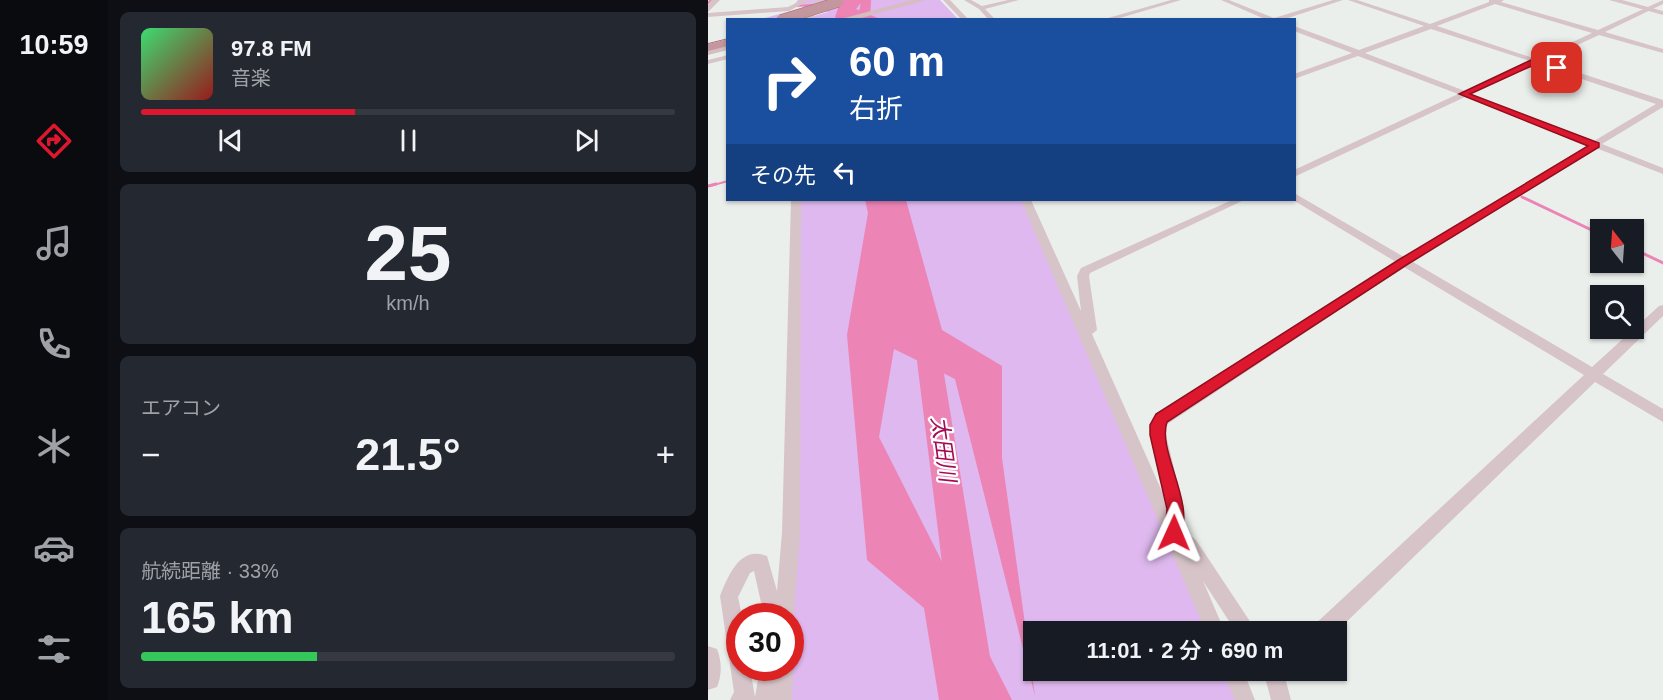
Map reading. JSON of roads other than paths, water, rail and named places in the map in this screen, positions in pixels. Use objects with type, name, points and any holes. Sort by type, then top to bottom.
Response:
[{"type":"highway","points":[[806,18],[848,1]]},
{"type":"highway","points":[[788,18],[848,1]]},
{"type":"highway","points":[[708,46],[726,40]]},
{"type":"main road","points":[[849,18],[922,0]]},
{"type":"main road","points":[[708,46],[726,47]]},
{"type":"street","points":[[708,10],[716,0]]},
{"type":"street","points":[[708,15],[789,9],[807,0]]},
{"type":"street","points":[[806,18],[818,0]]},
{"type":"street","points":[[945,0],[964,18]]},
{"type":"street","points":[[966,0],[970,15],[968,18]]},
{"type":"street","points":[[966,0],[981,8],[991,18]]},
{"type":"street","points":[[981,8],[1016,0]]},
{"type":"street","points":[[1111,18],[1178,0]]},
{"type":"street","points":[[1224,0],[1270,18]]},
{"type":"street","points":[[1277,18],[1340,0]]},
{"type":"street","points":[[1351,0],[1663,103]]},
{"type":"street","points":[[1486,0],[1498,1],[1663,51]]},
{"type":"street","points":[[1613,0],[1663,13]]},
{"type":"street","points":[[1296,76],[1498,1]]},
{"type":"street","points":[[1296,173],[1663,2]]},
{"type":"street","points":[[1308,3],[1319,6]]},
{"type":"street","points":[[1296,29],[1663,171]]},
{"type":"street","points":[[708,62],[726,58]]},
{"type":"street","points":[[1174,533],[1176,509],[1158,435],[1158,425],[1162,418],[1404,262],[1663,103]]},
{"type":"street","points":[[1296,197],[1663,416]]},
{"type":"street","points":[[785,603],[791,533],[796,201]]},
{"type":"street","points":[[1026,201],[1211,621]]},
{"type":"street","points":[[1090,342],[1083,276],[1085,272],[1237,201]]},
{"type":"street","points":[[1333,621],[1663,309]]},
{"type":"street","points":[[1174,533],[1190,546],[1241,621]]},
{"type":"street","points":[[730,603],[729,596],[744,567],[752,562],[761,562],[770,603]]},
{"type":"street","points":[[708,658],[708,678]]},
{"type":"street","points":[[740,700],[745,698],[742,681]]},
{"type":"street","points":[[765,700],[768,681]]},
{"type":"street","points":[[782,700],[783,681]]},
{"type":"street","points":[[1237,681],[1245,700]]},
{"type":"street","points":[[1278,681],[1281,700]]},
{"type":"waterway","points":[[708,3],[711,0]]},
{"type":"waterway","name":"太田川","points":[[864,18],[866,0]]},
{"type":"waterway","points":[[795,6],[815,5]]},
{"type":"waterway","points":[[710,186],[726,182]]},
{"type":"waterway","points":[[708,186],[716,184]]},
{"type":"waterway","points":[[1522,197],[1590,229]]},
{"type":"waterway","points":[[1644,254],[1663,263]]},
{"type":"waterway","name":"太田川","points":[[926,337],[978,700]]}]
